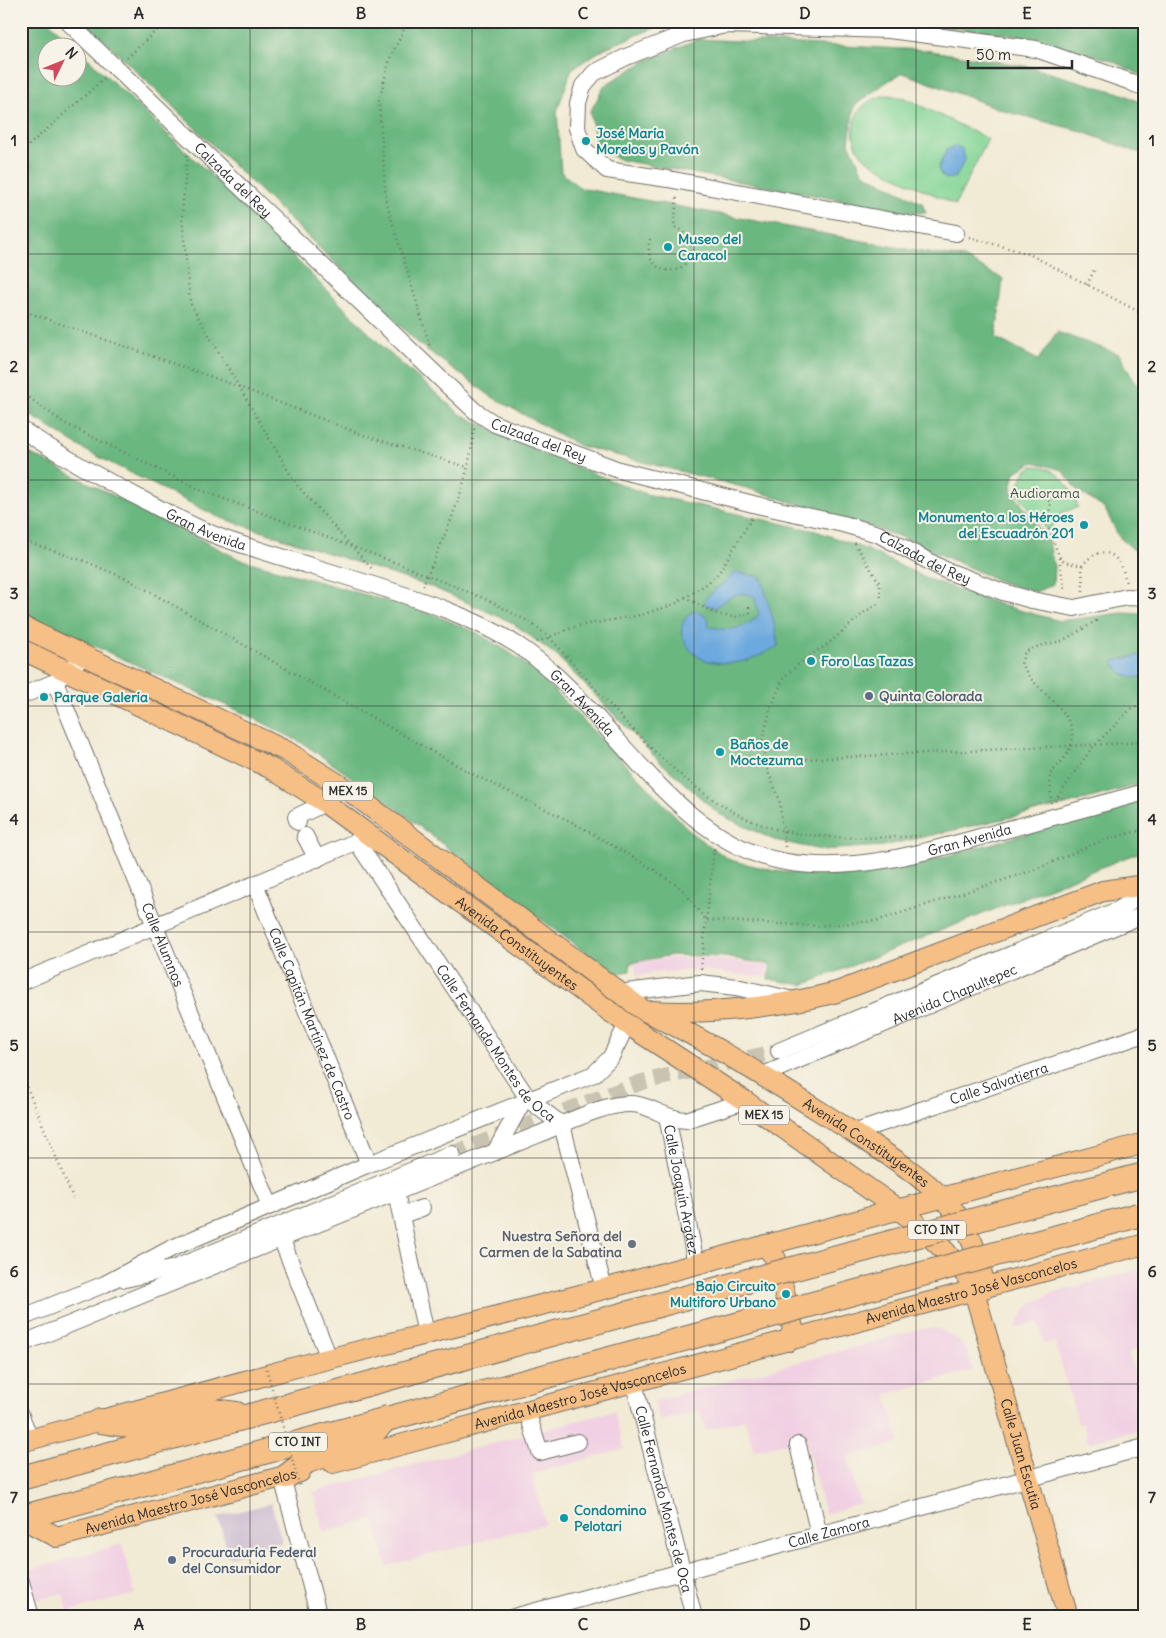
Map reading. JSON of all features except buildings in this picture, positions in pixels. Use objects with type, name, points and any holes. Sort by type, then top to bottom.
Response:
[{"type":"highway","name":"CTO INT","points":[[21,1478],[1136,1177]]},
{"type":"highway","name":"CTO INT","points":[[22,1517],[1142,1214]]},
{"type":"highway","points":[[100,1421],[139,1427],[205,1410],[250,1415]]},
{"type":"highway","points":[[289,1480],[307,1461],[362,1443],[387,1417]]},
{"type":"main road","name":"Avenida Constituyentes","points":[[21,626],[286,751],[341,786],[642,1010],[672,1024],[763,1075],[853,1133],[942,1197],[956,1213],[978,1254],[980,1290]]},
{"type":"main road","name":"Avenida Constituyentes","points":[[21,649],[62,677],[270,768],[325,803],[364,839],[627,1024],[746,1101],[899,1210],[921,1227],[980,1290]]},
{"type":"main road","points":[[642,1010],[697,1010],[800,1001],[837,992],[1103,891],[1145,885]]},
{"type":"main road","name":"CTO INT","points":[[26,1440],[329,1358],[604,1289],[1145,1142]]},
{"type":"main road","name":"Avenida Maestro José Vasconcelos","points":[[22,1517],[57,1537],[289,1480],[527,1411],[1145,1244]]},
{"type":"main road","points":[[765,1245],[776,1259],[794,1328],[789,1341]]},
{"type":"main road","name":"Calle Juan Escutia","points":[[980,1290],[1028,1478],[1068,1617]]},
{"type":"street","name":"Calzada del Rey","points":[[67,21],[188,139],[475,411],[495,424],[620,470],[878,534],[945,570],[1024,598],[1068,607],[1128,597],[1145,598]]},
{"type":"street","points":[[956,233],[668,179],[607,170],[584,149],[577,128],[578,103],[583,86],[594,73],[626,57],[684,34],[726,25],[889,30],[1036,49],[1131,82],[1145,89]]},
{"type":"street","name":"Gran Avenida","points":[[21,429],[64,458],[120,488],[224,538],[462,615],[522,648],[543,663],[680,805],[716,834],[753,854],[787,862],[848,865],[882,861],[958,844],[1145,792]]},
{"type":"street","points":[[21,696],[62,677],[85,655]]},
{"type":"street","name":"Calle Alumnos","points":[[62,677],[155,926],[270,1206]]},
{"type":"street","points":[[317,859],[296,817],[325,803]]},
{"type":"street","points":[[21,982],[364,839]]},
{"type":"street","name":"Calle Fernando Montes de Oca","points":[[364,839],[525,1101],[562,1125],[604,1289]]},
{"type":"street","name":"Calle Capitán Martínez de Castro","points":[[255,884],[369,1164]]},
{"type":"street","name":"Avenida Chapultepec","points":[[779,1051],[1118,910],[1145,893]]},
{"type":"street","name":"Avenida Chapultepec","points":[[763,1075],[1145,914]]},
{"type":"street","points":[[618,993],[700,984],[736,987],[800,1001]]},
{"type":"street","points":[[21,1318],[105,1284],[172,1248],[270,1206],[369,1164],[594,1074],[611,1057],[627,1024]]},
{"type":"street","name":"Calle Salvatierra","points":[[853,1133],[1145,1034]]},
{"type":"street","points":[[495,1152],[525,1101]]},
{"type":"street","points":[[21,1344],[562,1125],[620,1104],[639,1105],[667,1116],[686,1120],[746,1101]]},
{"type":"street","name":"Calle Joaquín Argáez","points":[[667,1116],[696,1264]]},
{"type":"street","points":[[105,1284],[175,1268],[452,1154]]},
{"type":"street","points":[[396,1192],[426,1334]]},
{"type":"street","points":[[402,1215],[422,1208]]},
{"type":"street","points":[[281,1238],[329,1358]]},
{"type":"street","name":"Calle Fernando Montes de Oca","points":[[634,1383],[694,1617]]},
{"type":"street","points":[[527,1411],[540,1452],[578,1442]]},
{"type":"street","points":[[21,1416],[26,1440]]},
{"type":"street","points":[[798,1445],[819,1535]]},
{"type":"street","name":"Calle Zamora","points":[[514,1617],[1145,1447]]},
{"type":"street","points":[[289,1480],[319,1617]]},
{"type":"street","points":[[21,1582],[30,1617]]},
{"type":"path","points":[[21,152],[166,21]]},
{"type":"path","points":[[408,21],[390,58],[379,101],[386,201],[430,350]]},
{"type":"path","points":[[1132,21],[1145,24]]},
{"type":"path","points":[[188,139],[182,215],[190,303],[296,484],[391,591]]},
{"type":"path","points":[[650,239],[648,248],[650,257],[656,266],[667,271],[678,269],[687,262],[692,252],[690,240],[683,231],[674,227],[676,204]]},
{"type":"path","points":[[956,233],[1028,254],[1145,315]]},
{"type":"path","points":[[1087,285],[1094,270]]},
{"type":"path","points":[[21,310],[237,386],[362,435],[467,467]]},
{"type":"path","points":[[417,599],[456,511],[473,442],[475,411]]},
{"type":"path","points":[[1038,490],[1051,503],[1047,524],[1058,556],[1068,607]]},
{"type":"path","points":[[522,648],[577,626],[641,615],[675,604],[718,574],[744,528],[761,506]]},
{"type":"path","points":[[787,862],[779,798],[766,761],[762,742],[771,708],[784,677],[806,658],[828,644],[866,611],[881,602],[880,584],[843,524]]},
{"type":"path","points":[[21,540],[87,562],[129,580],[474,775],[572,822],[653,869],[682,889],[706,920],[818,926],[876,921],[1034,870],[1101,841],[1145,828]]},
{"type":"path","points":[[1128,597],[1120,562],[1110,554],[1098,552],[1089,557],[1082,566],[1081,578],[1096,621],[1062,641],[1039,646],[1025,652],[1021,664],[1030,678],[1059,706],[1070,724],[1073,735],[1070,747],[1050,774],[1052,807],[1068,780],[1095,746],[1132,708],[1145,703]]},
{"type":"path","points":[[1058,556],[1064,562],[1082,566]]},
{"type":"path","points":[[685,597],[706,610],[724,616],[740,617],[750,613],[749,606]]},
{"type":"path","points":[[766,761],[1145,742]]},
{"type":"path","points":[[700,984],[716,834]]},
{"type":"path","points":[[21,1073],[73,1198]]},
{"type":"path","points":[[265,1364],[289,1480]]},
{"type":"shaded area","points":[[667,958],[710,958],[769,966],[766,977],[699,970],[658,972],[637,976],[634,963]]},
{"type":"shaded area","points":[[1145,1268],[1145,1347],[1128,1352],[1145,1412],[1145,1428],[1088,1443],[1083,1422],[1078,1423],[1055,1342],[1044,1344],[1038,1322],[1016,1328],[1023,1313],[1033,1303],[1050,1294]]},
{"type":"shaded area","points":[[933,1328],[941,1330],[957,1339],[967,1350],[973,1370],[886,1394],[899,1443],[847,1457],[860,1504],[825,1514],[805,1438],[754,1451],[745,1419],[706,1430],[700,1410],[660,1421],[654,1401],[921,1329]]},
{"type":"shaded area","points":[[614,1411],[624,1449],[532,1474],[545,1524],[387,1566],[374,1519],[324,1532],[313,1492]]},
{"type":"shaded area","points":[[271,1503],[282,1542],[229,1557],[218,1517]]},
{"type":"shaded area","points":[[122,1544],[135,1594],[68,1612],[62,1593],[37,1600],[28,1570]]},
{"type":"green space","points":[[21,21],[48,21],[66,38],[38,38],[38,88],[88,88],[88,58],[233,196],[388,352],[460,414],[543,454],[646,494],[816,531],[868,550],[928,579],[1004,606],[1060,621],[1122,613],[1145,614],[1145,783],[1061,806],[883,846],[821,850],[774,840],[719,814],[658,760],[557,656],[511,622],[434,588],[218,517],[85,450],[21,409]]},
{"type":"green space","points":[[84,21],[672,21],[605,48],[572,69],[557,111],[561,172],[580,188],[927,253],[964,258],[1003,279],[996,338],[1038,360],[1057,332],[1119,354],[1135,383],[1145,389],[1145,559],[1119,537],[1105,509],[1076,489],[1062,470],[1034,462],[1015,472],[1011,490],[1049,542],[1054,567],[1053,584],[1036,592],[1004,583],[901,537],[750,489],[580,446],[492,397],[419,344]]},
{"type":"green space","points":[[895,21],[1145,21],[1145,77],[1110,60],[1036,38]]},
{"type":"green space","points":[[698,39],[925,50],[1026,66],[1123,94],[1145,105],[1145,155],[1077,130],[1008,112],[903,73],[888,81],[854,106],[849,143],[863,173],[922,203],[926,213],[905,212],[621,160],[597,148],[590,112],[605,85],[647,60]]},
{"type":"green space","points":[[887,95],[905,98],[988,139],[955,205],[880,168],[870,162],[860,152],[853,134],[857,114],[867,103]]},
{"type":"green space","points":[[21,449],[239,559],[433,614],[477,633],[509,652],[538,674],[694,835],[730,860],[775,871],[834,876],[944,857],[1145,800],[1145,850],[803,985],[768,979],[771,965],[725,957],[672,955],[630,963],[630,971],[613,974],[398,810],[304,744],[250,716],[21,613]]},
{"type":"green space","name":"Audiorama","points":[[1033,466],[1049,469],[1062,478],[1071,491],[1078,507],[1061,513],[1051,528],[1046,530],[1016,491],[1025,471]]},
{"type":"water","points":[[956,146],[962,149],[965,159],[956,177],[946,179],[941,175],[938,168],[947,149]]},
{"type":"water","points":[[736,572],[761,577],[775,626],[778,646],[764,654],[739,662],[719,663],[704,660],[693,653],[682,634],[684,621],[689,615],[696,610],[709,619],[708,626],[729,629],[742,627],[759,615],[755,597],[744,594],[734,596],[715,608],[704,604],[707,597]]},
{"type":"water","points":[[1145,654],[1145,676],[1142,677],[1124,675],[1113,661]]},
{"type":"tunnel","points":[[452,1154],[642,1082],[779,1051]]},
{"type":"place","name":"José María Morelos y Pavón","points":[[586,141]]},
{"type":"place","name":"Museo del Caracol","points":[[668,247]]},
{"type":"place","name":"Monumento a los Héroes del Escuadrón 201","points":[[1084,525]]},
{"type":"place","name":"Foro Las Tazas","points":[[811,661]]},
{"type":"place","name":"Quinta Colorada","points":[[869,696]]},
{"type":"place","name":"Parque Galería","points":[[44,697]]},
{"type":"place","name":"Baños de Moctezuma","points":[[720,752]]},
{"type":"place","name":"Nuestra Señora del Carmen de la Sabatina","points":[[632,1244]]},
{"type":"place","name":"Bajo Circuito Multiforo Urbano","points":[[786,1294]]},
{"type":"place","name":"Condomino Pelotari","points":[[564,1518]]},
{"type":"place","name":"Procuraduría Federal del Consumidor","points":[[172,1560]]}]
